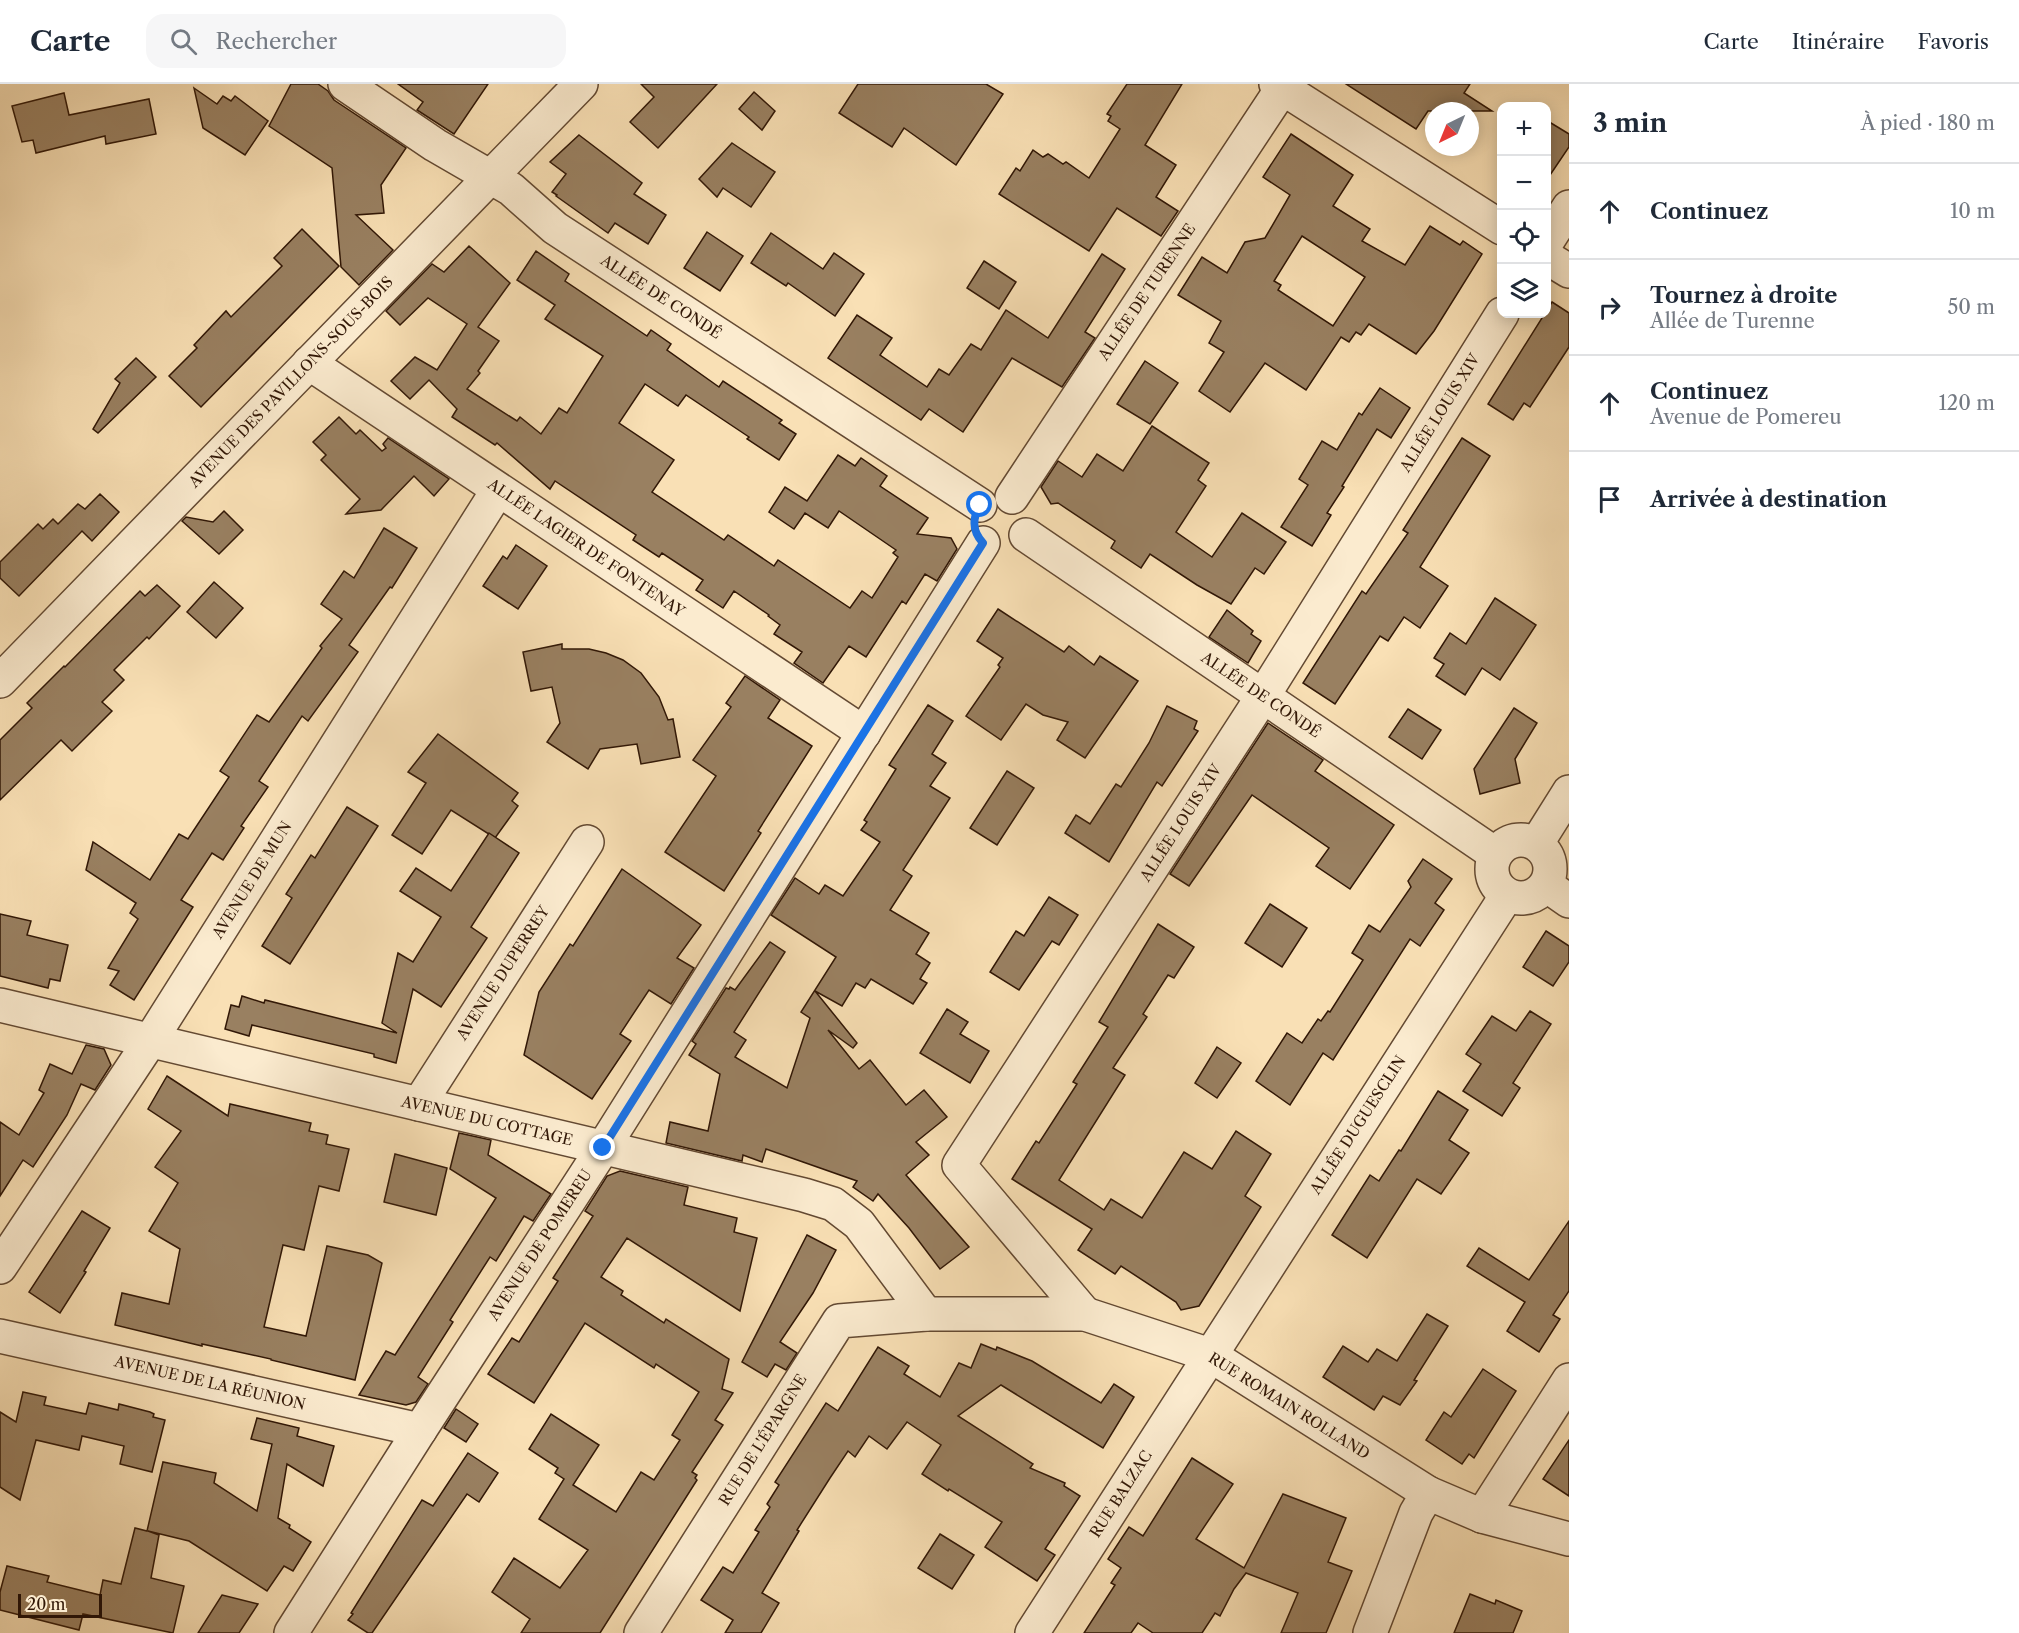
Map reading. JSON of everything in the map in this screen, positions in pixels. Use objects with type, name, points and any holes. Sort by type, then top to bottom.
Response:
[{"type":"street","name":"ALLÉE DE CONDÉ","points":[[345,84],[435,145],[511,189],[555,228],[980,505]]},
{"type":"street","name":"AVENUE DES PAVILLONS-SOUS-BOIS","points":[[0,681],[581,84]]},
{"type":"street","points":[[1281,85],[1497,225]]},
{"type":"street","name":"ALLÉE DE TURENNE","points":[[1012,497],[1281,85]]},
{"type":"street","points":[[1551,235],[1569,207]]},
{"type":"street","points":[[1551,260],[1569,271]]},
{"type":"street","name":"ALLÉE LOUIS XIV","points":[[1085,1314],[959,1165],[1263,696],[1499,318]]},
{"type":"street","name":"ALLÉE LAGIER DE FONTENAY","points":[[309,363],[864,734]]},
{"type":"street","name":"AVENUE DE MUN","points":[[0,1267],[150,1041],[498,490]]},
{"type":"street","points":[[995,496],[1012,497],[1020,502],[1029,517],[1029,526],[1026,535],[1015,548],[998,551],[977,537],[974,521],[980,505],[995,496]]},
{"type":"street","name":"ALLÉE DE CONDÉ","points":[[1026,535],[1495,854]]},
{"type":"street","points":[[864,734],[983,543]]},
{"type":"street","name":"AVENUE DE POMEREU","points":[[291,1633],[603,1148],[864,734]]},
{"type":"street","points":[[1537,843],[1569,792]]},
{"type":"street","points":[[1518,839],[1537,843],[1548,858],[1551,867],[1550,876],[1557,893],[1540,891],[1524,898],[1507,895],[1500,890],[1491,872],[1495,854],[1509,842],[1518,839]]},
{"type":"street","name":"AVENUE DUPERREY","points":[[419,1104],[587,842]]},
{"type":"street","name":"ALLÉE DUGUESCLIN","points":[[1210,1355],[1507,895]]},
{"type":"street","name":"AVENUE DU COTTAGE","points":[[0,1005],[793,1192],[833,1204],[859,1224],[926,1314]]},
{"type":"street","name":"RUE ROMAIN ROLLAND","points":[[926,1314],[1085,1314],[1210,1355],[1428,1493],[1482,1516],[1569,1539]]},
{"type":"street","name":"RUE DE L'ÉPARGNE","points":[[641,1633],[839,1321],[926,1314]]},
{"type":"street","name":"AVENUE DE LA RÉUNION","points":[[0,1336],[420,1430]]},
{"type":"street","name":"RUE BALZAC","points":[[1032,1633],[1210,1355]]},
{"type":"street","points":[[1482,1516],[1569,1380]]},
{"type":"street","points":[[1370,1633],[1416,1513],[1428,1493]]},
{"type":"building","points":[[291,84],[318,84],[328,91],[334,100],[406,148],[381,185],[384,213],[356,215],[393,250],[359,285],[341,267],[332,168],[269,126]]},
{"type":"building","points":[[398,84],[488,84],[454,134],[417,110],[423,102]]},
{"type":"building","points":[[641,84],[717,84],[658,148],[630,122],[654,97]]},
{"type":"building","points":[[858,84],[986,84],[1003,94],[956,165],[904,128],[892,147],[839,113]]},
{"type":"building","points":[[1127,84],[1182,84],[1145,145],[1176,165],[1156,197],[1178,211],[1161,236],[1117,208],[1089,251],[999,194],[1016,168],[1020,171],[1033,150],[1043,157],[1048,154],[1063,164],[1066,162],[1089,178],[1120,129],[1108,121],[1111,116],[1107,114]]},
{"type":"building","points":[[1346,84],[1470,84],[1464,93],[1478,102],[1425,102],[1425,116],[1416,129]]},
{"type":"building","points":[[194,88],[217,104],[223,96],[231,101],[235,96],[268,121],[245,155],[203,128]]},
{"type":"building","points":[[754,92],[775,111],[762,130],[739,109]]},
{"type":"building","points":[[64,93],[69,115],[149,99],[156,134],[106,144],[105,136],[36,153],[33,140],[22,142],[12,106]]},
{"type":"building","points":[[1479,103],[1492,111],[1479,111]]},
{"type":"building","points":[[1551,123],[1569,134],[1569,147],[1551,174]]},
{"type":"building","points":[[1291,134],[1353,175],[1333,206],[1370,229],[1362,241],[1405,265],[1430,226],[1460,245],[1463,241],[1482,254],[1434,331],[1416,354],[1369,324],[1361,335],[1356,332],[1349,342],[1341,337],[1306,390],[1265,363],[1230,412],[1199,391],[1224,352],[1209,343],[1221,321],[1178,295],[1202,257],[1227,273],[1245,242],[1265,238],[1290,195],[1263,177]],"holes":[[[1302,236],[1365,277],[1333,326],[1278,290],[1281,285],[1274,281]]]},
{"type":"building","points":[[579,135],[642,183],[634,194],[666,215],[648,244],[615,223],[608,233],[552,192],[566,174],[550,162]]},
{"type":"building","points":[[732,143],[775,172],[751,207],[723,188],[717,197],[699,179]]},
{"type":"building","points":[[302,229],[339,266],[201,407],[169,376],[197,348],[194,345],[226,311],[231,317],[282,266],[274,258]]},
{"type":"building","points":[[707,232],[743,256],[720,291],[684,268]]},
{"type":"building","points":[[771,233],[823,269],[834,253],[864,274],[835,316],[788,283],[786,286],[751,263]]},
{"type":"building","points":[[469,246],[510,283],[478,327],[499,341],[478,371],[480,373],[467,389],[517,421],[520,417],[541,434],[559,408],[567,413],[603,356],[545,319],[555,305],[517,280],[536,251],[569,274],[565,281],[647,336],[651,330],[671,344],[667,350],[719,387],[723,381],[782,420],[779,423],[796,434],[779,460],[686,395],[678,406],[645,384],[619,423],[674,460],[652,492],[724,540],[728,535],[774,566],[778,560],[850,608],[862,591],[872,598],[898,557],[893,553],[896,550],[839,511],[828,528],[805,513],[794,529],[769,512],[785,487],[807,501],[838,455],[855,466],[861,458],[887,476],[880,486],[928,518],[917,534],[951,538],[957,549],[937,581],[925,574],[906,604],[902,601],[866,657],[849,646],[823,683],[794,663],[802,652],[774,634],[780,625],[769,615],[734,591],[723,608],[696,590],[703,580],[662,553],[659,557],[633,540],[636,535],[555,481],[550,489],[497,443],[495,445],[452,417],[457,409],[429,380],[410,399],[391,381],[415,357],[437,370],[467,324],[428,298],[400,325],[386,311],[432,264],[444,272]]},
{"type":"building","points":[[1102,254],[1125,269],[1085,332],[1095,338],[1062,387],[1012,358],[963,432],[929,409],[921,420],[828,358],[857,315],[892,338],[880,355],[927,387],[939,369],[949,375],[971,344],[981,350],[1006,310],[1048,338]]},
{"type":"building","points":[[984,261],[1016,282],[999,309],[967,288]]},
{"type":"building","points":[[1552,302],[1569,313],[1569,347],[1530,407],[1524,403],[1513,420],[1488,404],[1542,318],[1551,318]]},
{"type":"building","points":[[136,358],[156,377],[98,433],[93,429],[120,383],[115,379]]},
{"type":"building","points":[[1145,361],[1178,383],[1150,424],[1117,404]]},
{"type":"building","points":[[1380,388],[1410,408],[1391,438],[1377,429],[1327,513],[1331,515],[1312,546],[1281,527],[1308,485],[1299,479],[1322,441],[1337,450],[1359,413],[1362,415]]},
{"type":"building","points":[[339,417],[356,434],[360,430],[382,451],[386,448],[383,444],[388,438],[449,479],[434,496],[414,476],[381,510],[346,514],[360,499],[321,460],[326,455],[313,442]]},
{"type":"building","points":[[1152,426],[1209,463],[1198,480],[1206,486],[1176,532],[1212,557],[1242,513],[1286,542],[1264,574],[1255,568],[1231,604],[1150,554],[1141,568],[1111,548],[1115,541],[1058,503],[1051,504],[1041,487],[1058,461],[1082,477],[1097,454],[1123,471]]},
{"type":"building","points":[[1462,438],[1490,456],[1420,567],[1448,586],[1420,628],[1404,617],[1388,641],[1380,636],[1335,704],[1303,683],[1362,591],[1366,594],[1408,533],[1403,530]]},
{"type":"building","points":[[100,494],[119,512],[92,541],[82,531],[19,596],[0,578],[0,562],[38,524],[43,529],[53,519],[58,524],[78,504],[85,509]]},
{"type":"building","points":[[224,511],[243,530],[219,554],[182,521],[186,517],[213,522]]},
{"type":"building","points":[[384,528],[417,548],[392,588],[390,587],[349,645],[358,652],[308,721],[302,716],[259,781],[268,787],[241,826],[244,828],[223,860],[212,853],[181,900],[193,907],[134,1000],[110,985],[119,971],[108,968],[138,919],[130,913],[136,903],[86,870],[93,842],[150,880],[179,834],[188,839],[229,777],[220,771],[257,715],[269,722],[322,648],[320,646],[342,619],[321,604],[344,571],[354,578]]},
{"type":"building","points":[[516,545],[547,566],[518,609],[483,586],[503,556],[507,559]]},
{"type":"building","points":[[214,582],[243,608],[216,638],[187,612]]},
{"type":"building","points":[[157,585],[180,606],[149,639],[147,637],[114,670],[124,680],[102,702],[112,711],[72,751],[61,740],[0,800],[0,740],[32,708],[27,703],[140,591],[145,596]]},
{"type":"building","points":[[1495,598],[1536,625],[1500,680],[1482,668],[1465,695],[1436,676],[1444,664],[1434,658],[1450,633],[1466,644]]},
{"type":"building","points":[[998,609],[1064,652],[1069,646],[1094,665],[1100,656],[1138,681],[1085,758],[1057,740],[1068,722],[1043,715],[1026,704],[1001,740],[966,716],[1000,667],[998,665],[1003,658],[977,641]]},
{"type":"building","points":[[1227,610],[1253,631],[1251,634],[1261,641],[1248,663],[1209,637]]},
{"type":"building","points":[[562,644],[562,649],[589,649],[606,653],[623,660],[641,673],[659,697],[668,720],[673,719],[680,757],[641,764],[637,744],[600,749],[588,769],[547,742],[560,723],[552,687],[531,691],[523,652]]},
{"type":"building","points":[[745,676],[780,700],[768,718],[812,746],[758,831],[761,833],[724,891],[665,852],[716,776],[693,760],[731,707],[726,703]]},
{"type":"building","points":[[928,705],[953,721],[932,754],[946,763],[930,786],[950,798],[903,870],[912,876],[890,910],[929,933],[916,954],[930,963],[920,979],[927,983],[913,1004],[871,979],[865,988],[856,983],[842,1006],[815,991],[857,1043],[853,1048],[828,1030],[859,1069],[870,1060],[906,1105],[924,1090],[947,1117],[916,1142],[929,1155],[906,1175],[969,1247],[940,1269],[909,1228],[878,1194],[873,1201],[853,1187],[857,1181],[766,1149],[762,1162],[743,1155],[742,1161],[666,1143],[670,1122],[708,1131],[720,1074],[689,1055],[696,1044],[692,1041],[726,988],[730,987],[735,990],[770,942],[785,952],[734,1032],[746,1040],[735,1057],[787,1088],[810,1018],[801,1012],[836,957],[771,915],[795,878],[819,894],[825,885],[843,896],[880,842],[861,830],[867,822],[864,820],[896,769],[889,765]]},
{"type":"building","points":[[1167,706],[1197,721],[1194,729],[1198,731],[1162,786],[1157,782],[1109,862],[1065,833],[1076,815],[1090,824],[1116,784],[1121,787],[1149,743]]},
{"type":"building","points":[[1514,708],[1537,723],[1515,759],[1520,783],[1480,794],[1474,769]]},
{"type":"building","points":[[1408,709],[1441,730],[1422,759],[1389,737]]},
{"type":"building","points":[[1268,723],[1323,760],[1315,771],[1394,825],[1350,889],[1316,866],[1329,848],[1252,795],[1189,886],[1170,874]]},
{"type":"building","points":[[438,734],[518,793],[512,801],[518,806],[495,838],[451,810],[422,854],[392,835],[426,783],[408,772]]},
{"type":"building","points":[[1007,771],[1034,788],[997,845],[970,828]]},
{"type":"building","points":[[347,807],[378,826],[290,964],[262,946],[292,898],[286,894],[311,855],[315,858]]},
{"type":"building","points":[[489,833],[519,853],[471,927],[487,938],[441,1007],[413,989],[396,1063],[374,1057],[374,1054],[252,1025],[249,1036],[225,1029],[231,1005],[239,1007],[242,996],[397,1033],[382,1023],[398,953],[413,962],[441,917],[400,891],[416,868],[451,891]]},
{"type":"building","points":[[1423,859],[1452,879],[1435,903],[1444,910],[1420,946],[1410,939],[1333,1060],[1323,1053],[1290,1105],[1256,1081],[1287,1033],[1302,1043],[1318,1019],[1321,1021],[1328,1011],[1330,1012],[1363,960],[1352,953],[1369,925],[1380,932],[1411,887],[1408,881]]},
{"type":"building","points":[[622,869],[701,925],[677,958],[694,968],[671,1004],[649,990],[620,1034],[631,1041],[592,1099],[524,1055],[539,992],[570,944],[573,946]]},
{"type":"building","points":[[1049,897],[1078,915],[1059,945],[1052,941],[1019,990],[990,972],[1016,931],[1024,936]]},
{"type":"building","points":[[1270,904],[1307,928],[1282,967],[1245,943]]},
{"type":"building","points":[[0,914],[31,921],[27,935],[68,945],[60,981],[50,979],[48,988],[0,976]]},
{"type":"building","points":[[1158,924],[1194,947],[1174,978],[1168,975],[1143,1014],[1147,1017],[1113,1068],[1125,1075],[1059,1180],[1104,1210],[1111,1199],[1142,1218],[1184,1152],[1212,1169],[1236,1131],[1271,1154],[1245,1196],[1261,1207],[1199,1306],[1181,1310],[1176,1302],[1121,1266],[1115,1274],[1078,1250],[1092,1229],[1012,1179],[1036,1141],[1039,1143],[1077,1084],[1073,1082],[1108,1027],[1099,1022]]},
{"type":"building","points":[[1546,931],[1569,946],[1569,962],[1553,986],[1523,967]]},
{"type":"building","points":[[947,1009],[968,1022],[960,1034],[989,1051],[970,1083],[920,1053]]},
{"type":"building","points":[[1530,1011],[1551,1024],[1513,1083],[1520,1088],[1502,1116],[1463,1091],[1481,1064],[1466,1054],[1492,1016],[1516,1031]]},
{"type":"building","points":[[86,1045],[104,1049],[111,1065],[95,1090],[81,1084],[67,1115],[33,1167],[23,1160],[0,1196],[0,1122],[19,1135],[44,1093],[39,1090],[50,1064],[72,1074]]},
{"type":"building","points":[[1217,1047],[1241,1063],[1217,1098],[1195,1083]]},
{"type":"building","points":[[167,1076],[228,1116],[230,1104],[311,1123],[309,1131],[328,1135],[326,1144],[349,1149],[339,1191],[319,1186],[304,1250],[283,1245],[264,1327],[306,1336],[327,1246],[368,1255],[382,1263],[355,1380],[115,1325],[122,1293],[169,1304],[180,1249],[149,1231],[178,1183],[155,1167],[181,1131],[148,1109]]},
{"type":"building","points":[[1438,1091],[1468,1110],[1449,1140],[1469,1153],[1441,1194],[1417,1179],[1367,1258],[1332,1235],[1370,1175],[1379,1181],[1399,1150],[1401,1151]]},
{"type":"building","points":[[459,1133],[491,1140],[488,1155],[551,1194],[533,1221],[524,1216],[496,1261],[490,1257],[450,1320],[453,1322],[418,1377],[428,1384],[416,1402],[406,1405],[359,1395],[386,1351],[395,1355],[496,1198],[450,1169]]},
{"type":"building","points":[[395,1154],[447,1168],[436,1215],[384,1202]]},
{"type":"building","points":[[620,1171],[688,1187],[684,1205],[737,1218],[734,1232],[757,1238],[740,1311],[627,1238],[601,1277],[623,1291],[621,1295],[664,1323],[666,1319],[729,1359],[722,1389],[733,1393],[715,1420],[723,1425],[692,1472],[697,1475],[695,1478],[697,1480],[600,1633],[521,1633],[530,1619],[492,1592],[514,1558],[560,1588],[588,1550],[539,1519],[564,1479],[555,1473],[558,1468],[529,1449],[551,1414],[599,1445],[573,1485],[616,1512],[641,1472],[654,1480],[680,1440],[672,1435],[699,1392],[656,1364],[654,1368],[585,1323],[534,1403],[488,1374],[512,1338],[519,1342],[558,1281],[553,1278],[593,1216],[585,1211],[607,1176]]},
{"type":"building","points":[[82,1211],[110,1228],[60,1313],[29,1292]]},
{"type":"building","points":[[1569,1221],[1569,1291],[1553,1315],[1560,1319],[1539,1352],[1507,1331],[1525,1302],[1467,1266],[1479,1248],[1529,1280]]},
{"type":"building","points":[[807,1235],[836,1250],[813,1293],[780,1342],[797,1353],[786,1370],[775,1364],[767,1377],[742,1362]]},
{"type":"building","points":[[1427,1314],[1448,1326],[1414,1380],[1417,1381],[1400,1405],[1383,1396],[1374,1410],[1323,1377],[1343,1346],[1368,1362],[1377,1349],[1397,1361]]},
{"type":"building","points":[[981,1344],[996,1350],[997,1347],[1032,1361],[1101,1403],[1114,1384],[1134,1397],[1103,1448],[1001,1385],[958,1416],[1033,1464],[1030,1468],[1065,1483],[1064,1486],[1080,1496],[1045,1549],[1055,1555],[1037,1581],[985,1547],[1002,1522],[922,1474],[941,1445],[907,1422],[887,1449],[869,1436],[855,1457],[848,1451],[797,1530],[799,1531],[762,1593],[779,1603],[761,1633],[725,1633],[733,1620],[701,1600],[723,1567],[733,1573],[759,1532],[755,1530],[770,1507],[767,1504],[779,1485],[775,1482],[826,1403],[838,1411],[878,1347],[909,1366],[904,1374],[940,1397],[959,1363],[971,1368]]},
{"type":"building","points":[[1483,1369],[1516,1391],[1474,1458],[1469,1454],[1462,1464],[1426,1440],[1444,1412],[1451,1417]]},
{"type":"building","points":[[23,1392],[46,1397],[44,1405],[86,1414],[89,1403],[118,1410],[119,1404],[150,1412],[154,1414],[153,1417],[165,1420],[152,1472],[120,1464],[124,1446],[82,1436],[79,1450],[36,1440],[20,1500],[0,1487],[0,1412],[16,1422]]},
{"type":"building","points":[[456,1409],[478,1424],[466,1442],[444,1428]]},
{"type":"building","points":[[257,1418],[299,1428],[297,1436],[334,1446],[323,1486],[287,1464],[278,1518],[311,1542],[293,1571],[284,1566],[267,1591],[189,1541],[148,1531],[159,1535],[151,1578],[184,1586],[173,1633],[83,1614],[79,1630],[0,1610],[0,1592],[7,1566],[49,1576],[47,1582],[100,1595],[103,1580],[121,1584],[135,1528],[147,1531],[163,1462],[216,1473],[214,1483],[257,1511],[272,1444],[251,1439]]},
{"type":"building","points":[[1569,1440],[1569,1496],[1543,1479]]},
{"type":"building","points":[[468,1453],[498,1473],[479,1502],[467,1494],[372,1633],[368,1633],[348,1620],[353,1614],[351,1613],[422,1500],[433,1506]]},
{"type":"building","points":[[1192,1458],[1233,1484],[1196,1539],[1244,1568],[1283,1494],[1346,1518],[1328,1562],[1352,1571],[1326,1633],[1281,1633],[1298,1593],[1246,1573],[1234,1589],[1220,1616],[1215,1613],[1202,1633],[1153,1633],[1138,1623],[1131,1633],[1084,1633],[1115,1585],[1111,1583],[1121,1568],[1108,1559],[1129,1527],[1143,1536]]},
{"type":"building","points":[[940,1534],[974,1555],[952,1589],[918,1568]]},
{"type":"building","points":[[1470,1594],[1495,1604],[1496,1600],[1522,1611],[1513,1633],[1454,1633]]},
{"type":"building","points":[[222,1595],[258,1604],[239,1633],[198,1633]]},
{"type":"route","points":[[603,1148],[983,543],[977,537],[974,529],[975,512],[980,505]]}]
